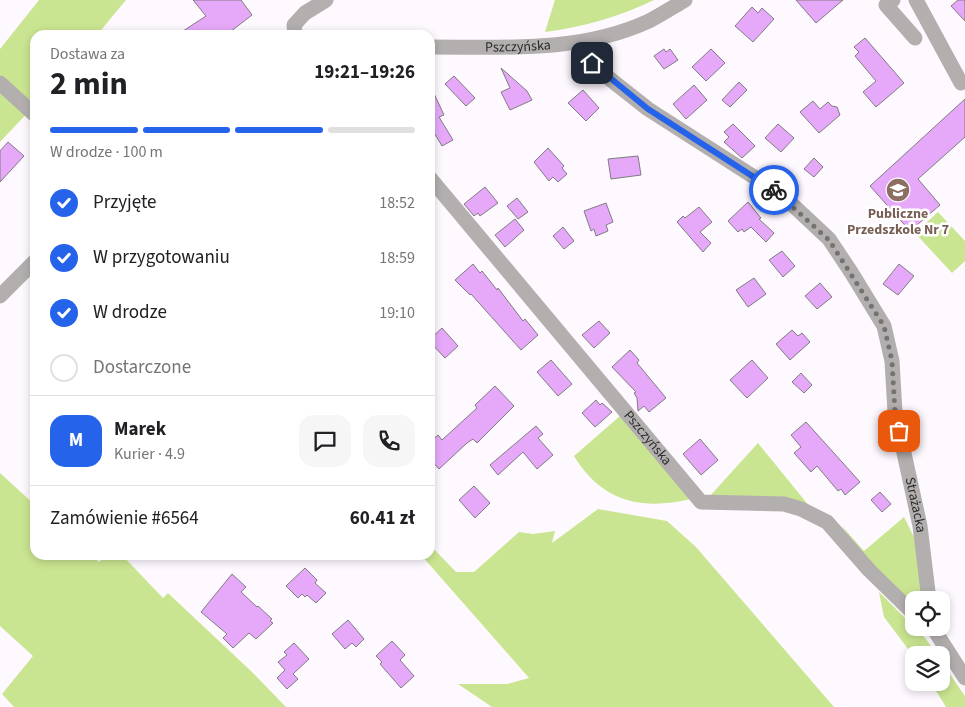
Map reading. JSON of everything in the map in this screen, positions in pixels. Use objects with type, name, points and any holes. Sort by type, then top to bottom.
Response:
[{"type":"street","points":[[294,30],[294,25],[305,13],[326,0]]},
{"type":"street","name":"Pszczyńska","points":[[435,47],[536,46],[583,48],[649,21],[685,0]]},
{"type":"street","points":[[916,0],[960,83]]},
{"type":"street","points":[[887,2],[915,38]]},
{"type":"street","name":"Strażacka","points":[[583,48],[596,68],[648,109],[782,195],[829,240],[851,272],[884,326],[892,361],[895,412],[920,526],[928,591]]},
{"type":"street","points":[[0,83],[30,110]]},
{"type":"street","name":"Pszczyńska","points":[[435,184],[701,502],[784,504],[801,509],[827,522],[869,570],[905,605]]},
{"type":"street","points":[[0,296],[30,265]]},
{"type":"street","points":[[937,636],[965,678]]},
{"type":"green space","points":[[39,0],[126,0],[101,30],[30,30],[30,110],[0,142],[0,49]]},
{"type":"green space","points":[[555,0],[654,0],[601,21],[545,32]]},
{"type":"green space","points":[[938,212],[965,241],[965,261],[952,273],[915,233]]},
{"type":"green space","points":[[620,416],[691,499],[655,504],[639,503],[610,493],[585,471],[574,456]]},
{"type":"green space","points":[[758,443],[810,507],[709,497]]},
{"type":"green space","points":[[0,473],[30,500],[30,560],[97,560],[99,562],[101,560],[127,560],[163,598],[168,593],[253,673],[286,707],[14,707],[2,694],[33,656],[0,626]]},
{"type":"green space","points":[[598,509],[667,521],[696,547],[834,707],[492,707],[458,684],[507,684],[529,678],[425,560],[435,560],[435,550],[456,572],[474,572],[519,532],[533,534],[555,531],[552,543]]},
{"type":"green space","points":[[904,517],[914,537],[921,591],[905,591],[905,597],[864,558],[841,525],[864,551]]},
{"type":"green space","points":[[879,592],[905,618],[905,636],[923,636],[931,646],[906,646],[884,617]]},
{"type":"green space","points":[[950,674],[965,696],[965,707],[946,707],[936,691],[950,691]]},
{"type":"building","points":[[193,0],[241,0],[252,15],[232,30],[185,30],[206,16]]},
{"type":"building","points":[[796,0],[843,0],[816,23]]},
{"type":"building","points":[[958,0],[965,0],[965,21],[951,6]]},
{"type":"building","points":[[752,7],[758,13],[762,8],[774,19],[753,42],[735,26]]},
{"type":"building","points":[[865,38],[904,83],[876,107],[863,92],[876,81],[855,56],[859,52],[854,47]]},
{"type":"building","points":[[664,49],[666,52],[670,49],[678,60],[664,69],[654,56]]},
{"type":"building","points":[[711,49],[725,63],[706,81],[692,67]]},
{"type":"building","points":[[501,68],[527,91],[532,100],[510,110],[501,92],[510,88]]},
{"type":"building","points":[[454,76],[475,98],[466,106],[445,84]]},
{"type":"building","points":[[739,82],[747,90],[730,107],[722,100]]},
{"type":"building","points":[[694,85],[707,100],[686,119],[673,104]]},
{"type":"building","points":[[583,90],[599,108],[586,121],[568,103]]},
{"type":"building","points":[[435,96],[444,115],[439,117],[453,140],[442,146],[435,134]]},
{"type":"building","points":[[965,99],[965,137],[918,179],[940,205],[910,231],[870,186]]},
{"type":"building","points":[[813,101],[820,109],[828,102],[832,106],[837,107],[840,115],[819,133],[800,112]]},
{"type":"building","points":[[733,124],[755,146],[742,158],[724,142],[729,137],[724,132]]},
{"type":"building","points":[[778,124],[794,138],[781,152],[765,138]]},
{"type":"building","points":[[8,142],[24,156],[0,182],[0,151]]},
{"type":"building","points":[[548,148],[564,166],[562,168],[567,174],[558,182],[553,177],[549,181],[534,162]]},
{"type":"building","points":[[638,156],[641,175],[611,179],[608,159]]},
{"type":"building","points":[[814,158],[823,167],[814,177],[804,169]]},
{"type":"building","points":[[485,187],[498,203],[480,216],[478,213],[474,216],[464,204]]},
{"type":"building","points":[[517,198],[528,212],[518,219],[507,206]]},
{"type":"building","points":[[748,202],[761,218],[759,219],[774,233],[766,242],[751,227],[744,232],[742,229],[738,232],[728,221]]},
{"type":"building","points":[[606,203],[613,222],[606,225],[608,231],[596,236],[594,229],[591,231],[584,211]]},
{"type":"building","points":[[699,207],[712,222],[700,232],[711,243],[703,252],[677,222],[683,216],[685,218]]},
{"type":"building","points":[[515,219],[524,230],[505,247],[495,235]]},
{"type":"building","points":[[563,227],[574,241],[564,249],[553,236]]},
{"type":"building","points":[[782,251],[795,266],[783,277],[769,260]]},
{"type":"building","points":[[473,264],[480,273],[482,271],[497,290],[498,288],[523,321],[525,319],[538,335],[521,350],[471,294],[455,280]]},
{"type":"building","points":[[899,264],[914,276],[898,295],[883,284]]},
{"type":"building","points":[[754,278],[766,294],[748,307],[736,290]]},
{"type":"building","points":[[820,283],[832,297],[817,309],[805,296]]},
{"type":"building","points":[[599,321],[610,333],[594,348],[582,335]]},
{"type":"building","points":[[442,328],[458,346],[445,358],[435,347],[435,334]]},
{"type":"building","points":[[792,330],[798,336],[802,333],[810,342],[790,360],[776,344]]},
{"type":"building","points":[[630,350],[639,360],[637,363],[666,398],[649,412],[644,406],[638,411],[637,398],[634,393],[636,392],[612,367]]},
{"type":"building","points":[[551,360],[572,384],[558,396],[537,372]]},
{"type":"building","points":[[752,360],[768,378],[747,398],[730,380]]},
{"type":"building","points":[[801,373],[812,385],[804,393],[792,382]]},
{"type":"building","points":[[495,386],[514,406],[477,443],[473,439],[467,443],[439,469],[435,465],[435,438],[438,435],[442,440],[477,408],[475,405]]},
{"type":"building","points":[[596,400],[600,405],[602,403],[612,412],[595,427],[582,413]]},
{"type":"building","points":[[806,422],[860,482],[845,495],[841,489],[838,491],[817,466],[811,472],[794,453],[801,447],[791,435]]},
{"type":"building","points":[[536,426],[543,434],[538,438],[553,455],[537,469],[523,452],[498,475],[490,465]]},
{"type":"building","points":[[700,439],[718,460],[701,475],[683,454]]},
{"type":"building","points":[[474,486],[490,503],[475,518],[459,500]]},
{"type":"building","points":[[880,492],[891,504],[882,512],[871,500]]},
{"type":"building","points":[[305,568],[317,580],[315,583],[326,593],[316,603],[307,595],[305,597],[302,594],[298,598],[286,586]]},
{"type":"building","points":[[232,574],[246,587],[241,592],[272,619],[270,621],[273,623],[256,639],[249,633],[233,648],[223,638],[227,634],[201,612]]},
{"type":"building","points":[[348,620],[364,639],[356,647],[352,643],[345,649],[332,634]]},
{"type":"building","points":[[392,641],[405,655],[400,660],[414,676],[401,688],[380,664],[382,662],[376,656]]},
{"type":"building","points":[[294,643],[309,659],[293,674],[298,679],[287,689],[277,678],[285,670],[278,662],[287,655],[284,652]]},
{"type":"way so far","points":[[774,190],[782,195],[829,240],[884,326],[892,361],[895,412],[899,431]]},
{"type":"place","name":"Publiczne Przedszkole Nr 7","points":[[898,190]]},
{"type":"route","points":[[592,63],[648,109],[755,176],[774,190]]}]
